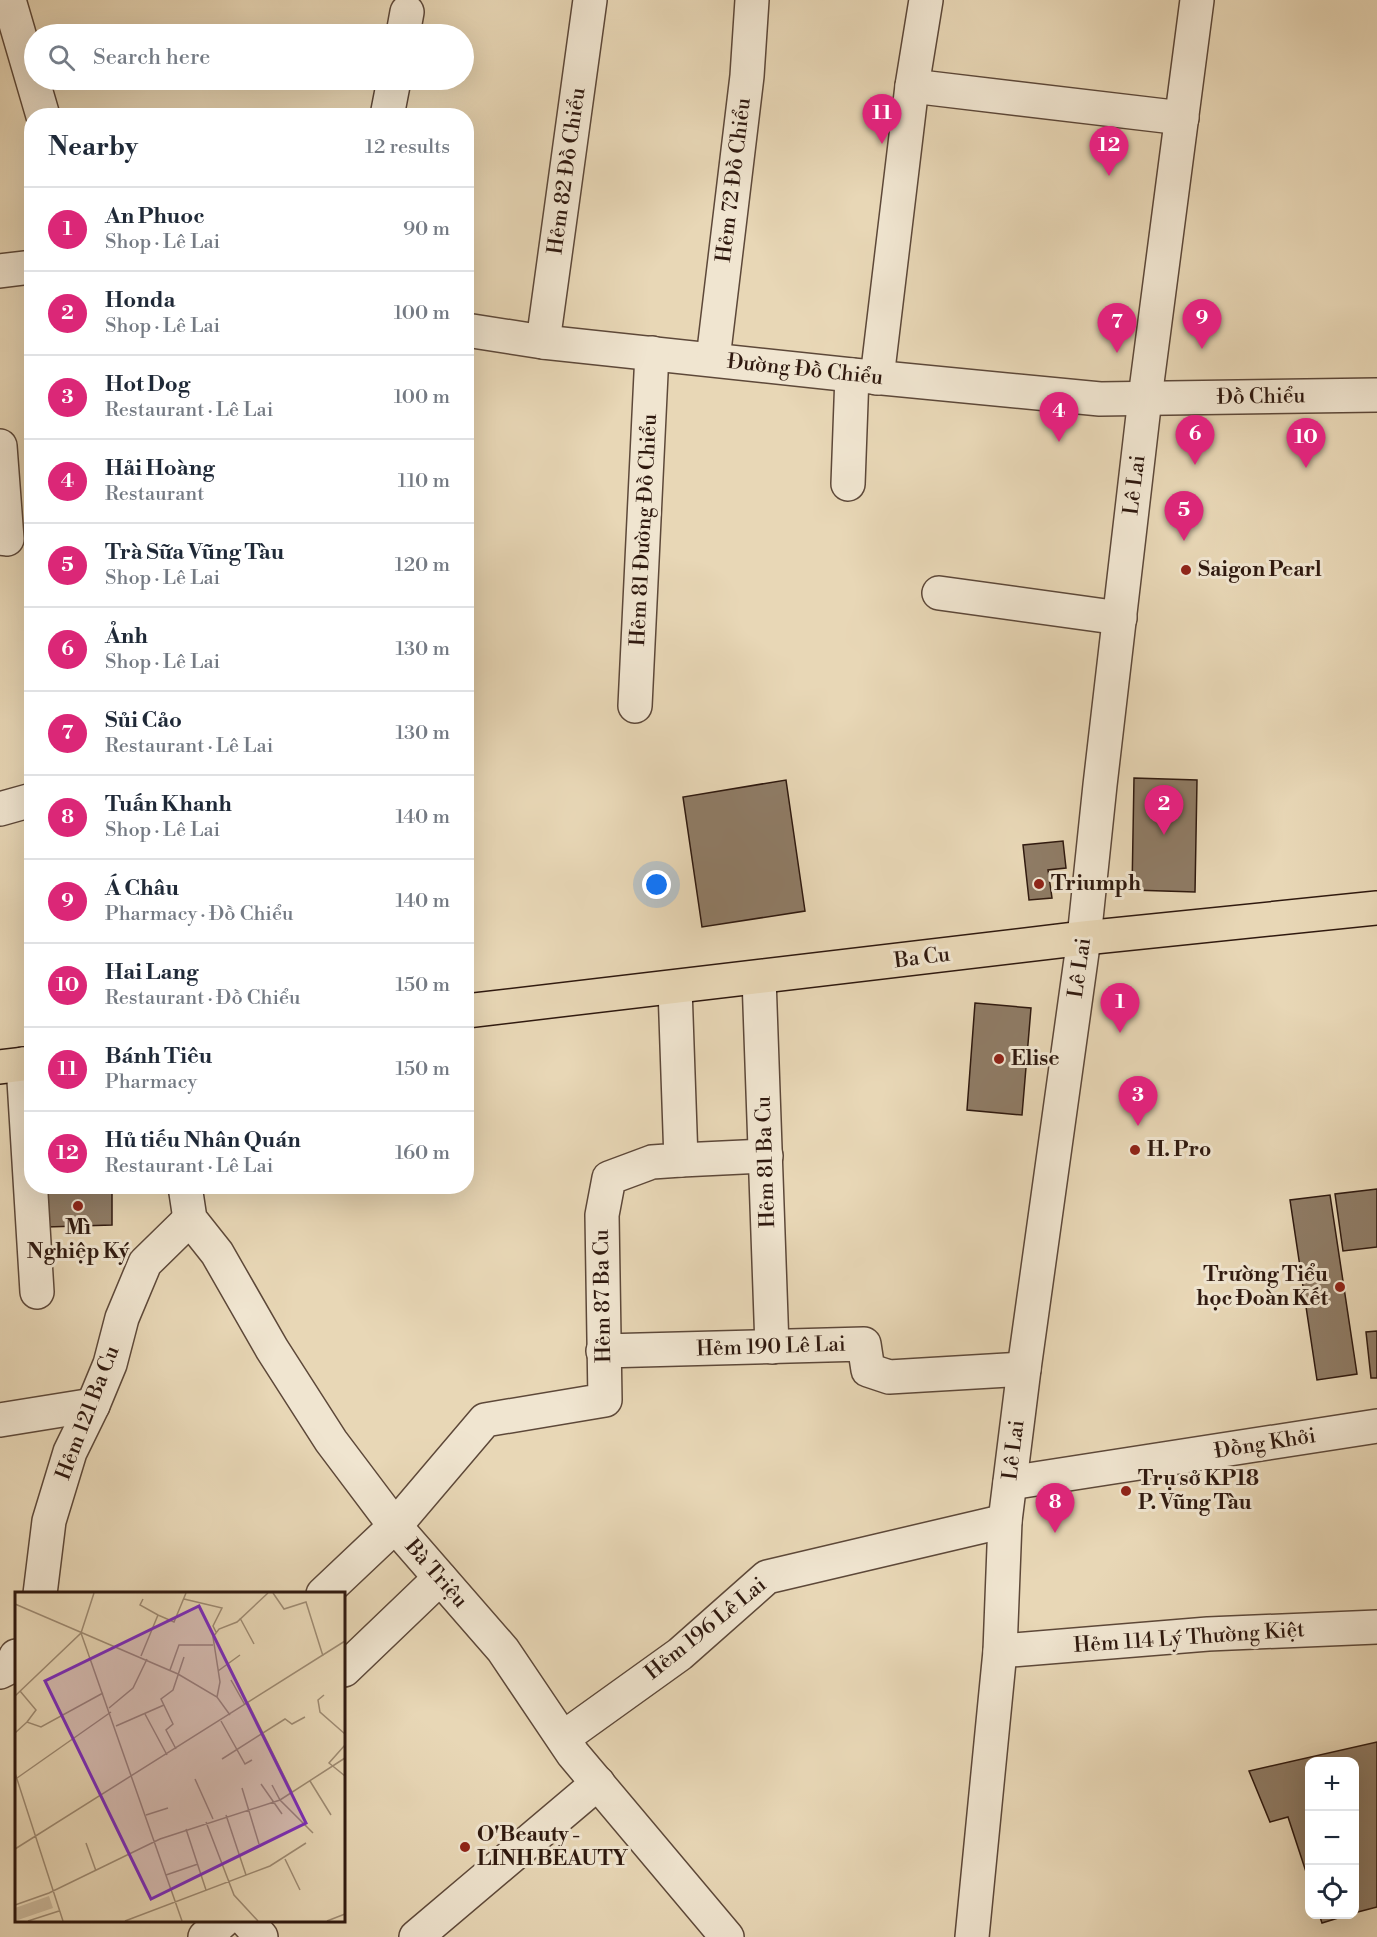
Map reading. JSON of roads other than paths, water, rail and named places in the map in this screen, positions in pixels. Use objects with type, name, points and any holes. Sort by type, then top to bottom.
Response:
[{"type":"main road","name":"Ba Cu","points":[[474,1010],[1084,938],[1377,908]]},
{"type":"street","points":[[9,0],[24,51]]},
{"type":"street","name":"Hẻm 82 Đồ Chiểu","points":[[543,342],[590,0]]},
{"type":"street","name":"Hẻm 72 Đồ Chiểu","points":[[713,359],[747,76],[752,0]]},
{"type":"street","points":[[848,484],[926,0]]},
{"type":"street","name":"Lê Lai","points":[[972,1937],[1000,1651],[1005,1521],[1084,938],[1145,398],[1197,0]]},
{"type":"street","points":[[912,86],[1182,118]]},
{"type":"street","points":[[35,90],[41,108]]},
{"type":"street","points":[[389,108],[392,90]]},
{"type":"street","points":[[0,271],[24,268]]},
{"type":"street","name":"Đường Đồ Chiểu","points":[[474,331],[543,342],[864,376],[1100,399],[1145,398]]},
{"type":"street","name":"Hẻm 81 Đường Đồ Chiểu","points":[[635,706],[652,353]]},
{"type":"street","name":"Đồ Chiểu","points":[[1145,398],[1377,395]]},
{"type":"street","points":[[0,446],[7,539],[0,538]]},
{"type":"street","points":[[939,592],[1120,618]]},
{"type":"street","points":[[0,810],[24,802]]},
{"type":"street","name":"Hẻm 81 Ba Cu","points":[[759,978],[772,1347]]},
{"type":"street","points":[[675,988],[681,1160],[766,1156]]},
{"type":"street","points":[[18,1065],[24,1137]]},
{"type":"street","name":"Hẻm 87 Ba Cu","points":[[395,1526],[485,1420],[605,1400],[602,1215],[609,1178],[652,1162],[681,1160]]},
{"type":"street","points":[[29,1194],[37,1292]]},
{"type":"street","name":"Bà Triệu","points":[[186,1194],[190,1219],[217,1253],[272,1349],[331,1441],[395,1526],[503,1650],[563,1738],[598,1783],[727,1937]]},
{"type":"street","name":"Hẻm 121 Ba Cu","points":[[40,1592],[49,1521],[70,1452],[110,1364],[122,1318],[145,1263],[190,1219]]},
{"type":"street","name":"Hẻm 190 Lê Lai","points":[[603,1351],[864,1344],[868,1371],[889,1377],[1024,1369]]},
{"type":"street","points":[[0,1420],[93,1405]]},
{"type":"street","name":"Đồng Khởi","points":[[1010,1483],[1377,1426]]},
{"type":"street","name":"Hẻm 196 Lê Lai","points":[[563,1738],[680,1654],[767,1576],[1005,1521]]},
{"type":"street","points":[[324,1592],[395,1526]]},
{"type":"street","points":[[345,1670],[440,1578]]},
{"type":"street","name":"Hẻm 114 Lý Thường Kiệt","points":[[1000,1651],[1208,1634],[1377,1627]]},
{"type":"street","points":[[0,1672],[10,1667],[15,1658]]},
{"type":"street","points":[[416,1937],[598,1783]]},
{"type":"street","points":[[205,1937],[222,1922]]},
{"type":"street","points":[[248,1922],[261,1937]]},
{"type":"place","name":"Bánh Tiêu","points":[[882,144]]},
{"type":"place","name":"Hủ tiếu Nhân Quán","points":[[1109,176]]},
{"type":"place","name":"Á Châu","points":[[1202,349]]},
{"type":"place","name":"Sủi Cảo","points":[[1117,353]]},
{"type":"place","name":"Hải Hoàng","points":[[1059,442]]},
{"type":"place","name":"Ảnh","points":[[1195,465]]},
{"type":"place","name":"Hai Lang","points":[[1306,468]]},
{"type":"place","name":"Trà Sữa Vũng Tàu","points":[[1184,541]]},
{"type":"place","name":"Saigon Pearl","points":[[1186,570]]},
{"type":"place","name":"Honda","points":[[1164,835]]},
{"type":"place","name":"Triumph","points":[[1039,884]]},
{"type":"place","name":"An Phuoc","points":[[1120,1033]]},
{"type":"place","name":"Elise","points":[[999,1059]]},
{"type":"place","name":"Hot Dog","points":[[1138,1126]]},
{"type":"place","name":"H. Pro","points":[[1135,1150]]},
{"type":"place","name":"Mì Nghiệp Ký","points":[[78,1206]]},
{"type":"place","name":"Trường Tiểu học Đoàn Kết","points":[[1340,1287]]},
{"type":"place","name":"Trụ sở KP18 P. Vũng Tàu","points":[[1126,1491]]},
{"type":"place","name":"Tuấn Khanh","points":[[1055,1533]]},
{"type":"place","name":"O'Beauty - LINH BEAUTY","points":[[465,1847]]}]
